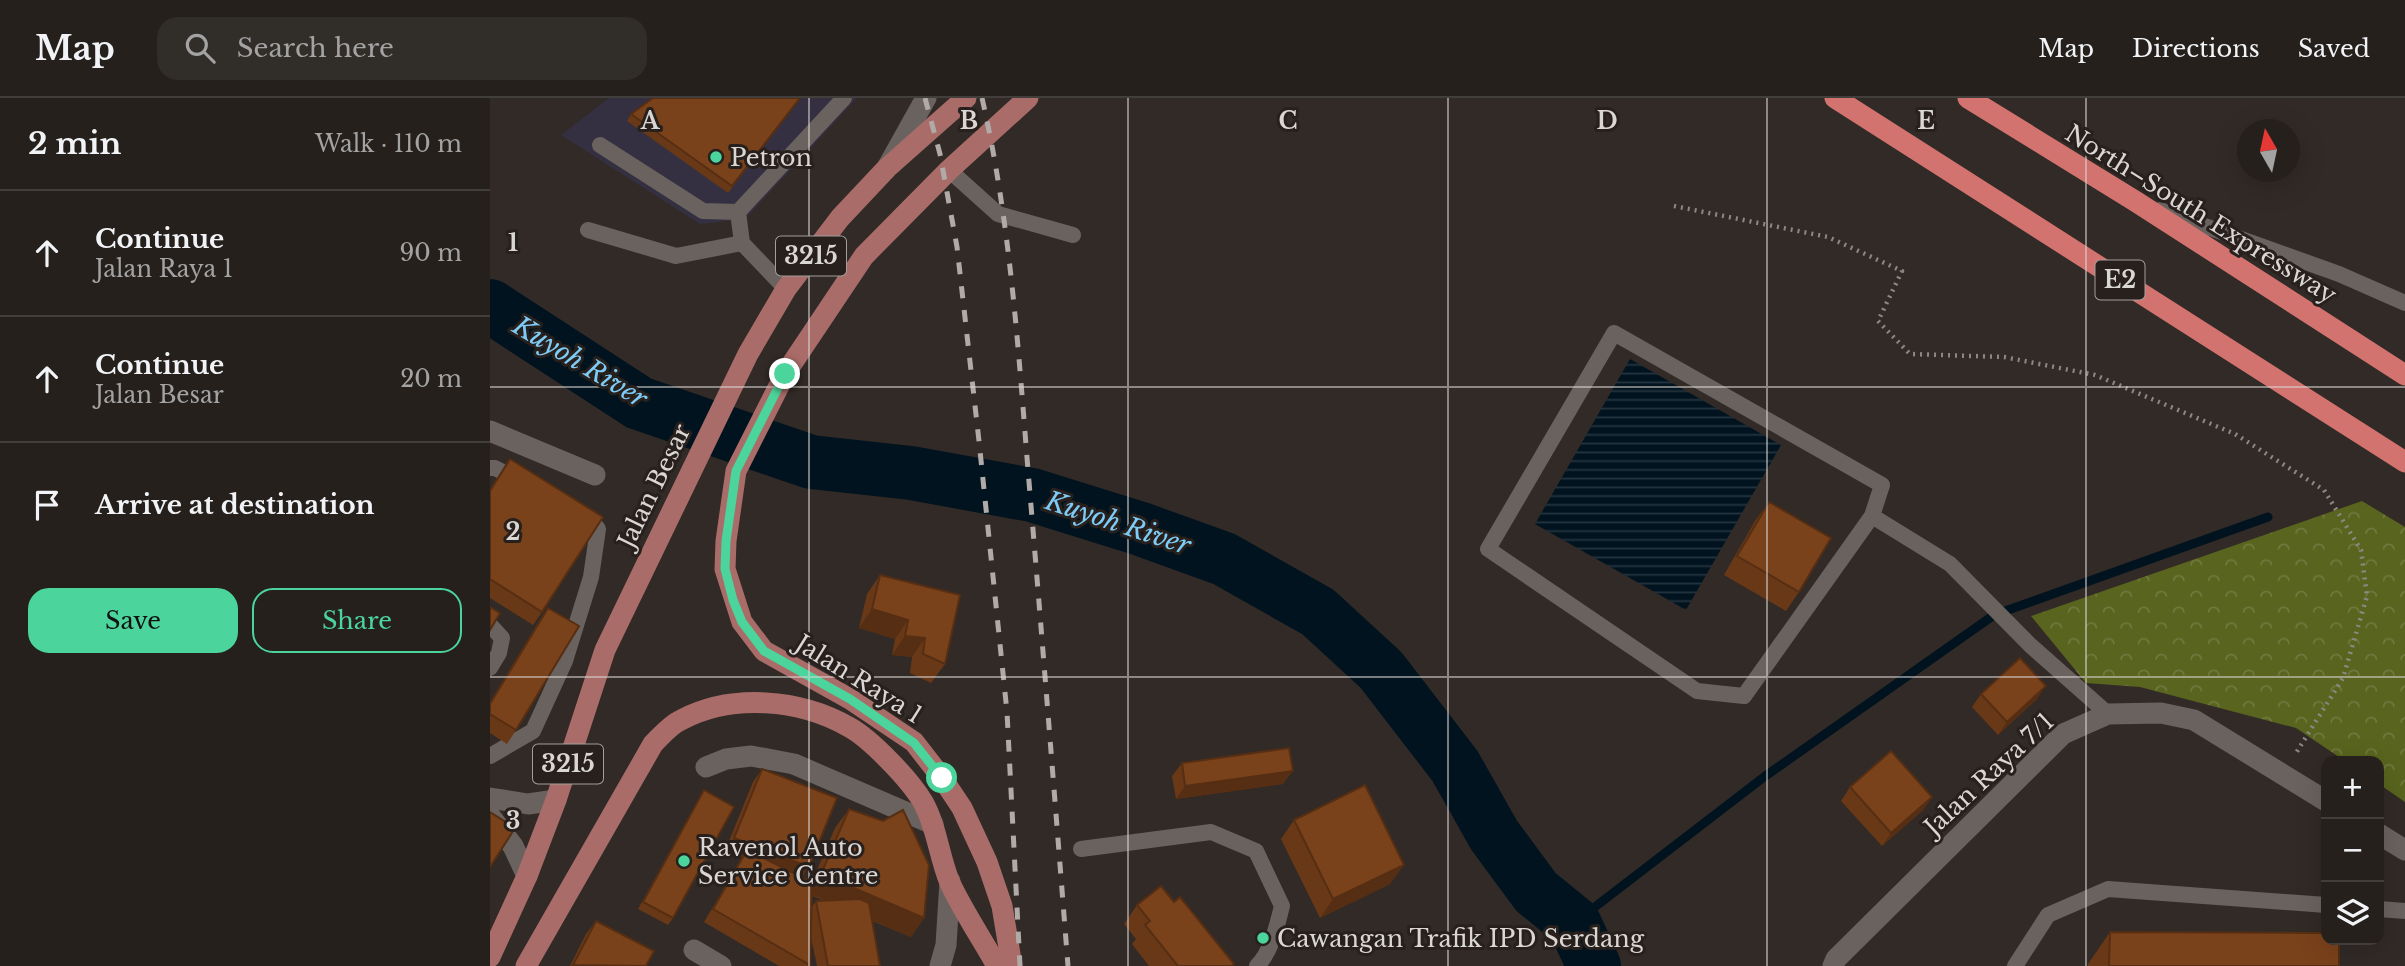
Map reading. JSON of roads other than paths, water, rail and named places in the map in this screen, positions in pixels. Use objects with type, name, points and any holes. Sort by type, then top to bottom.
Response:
[{"type":"highway","name":"E2","points":[[1835,98],[2405,462]]},
{"type":"highway","name":"North–South Expressway","points":[[1968,98],[2135,201],[2405,375]]},
{"type":"main road","name":"Jalan Besar","points":[[490,957],[527,876],[556,800],[606,650],[748,354],[786,289],[839,218],[887,168],[966,98]]},
{"type":"main road","name":"3215","points":[[949,170],[1028,98]]},
{"type":"main road","name":"Jalan Raya 1","points":[[949,170],[864,256],[785,374],[736,471],[726,541],[725,569],[742,622],[764,651],[850,699],[914,743],[942,778],[962,808],[987,862],[1002,906],[1012,966]]},
{"type":"main road","name":"Jalan Raya 1","points":[[526,966],[653,744],[678,721],[703,709],[736,703],[777,703],[816,713],[851,727],[899,769],[922,801],[933,824],[950,881],[997,966]]},
{"type":"street","points":[[887,168],[926,98]]},
{"type":"street","points":[[490,431],[595,475]]},
{"type":"street","name":"Jalan Raya 7/1","points":[[1833,966],[1836,959],[2063,734],[2108,714],[2161,713],[2194,720],[2321,798]]},
{"type":"street","points":[[706,767],[726,759],[751,756],[794,764],[933,824]]},
{"type":"street","points":[[490,798],[528,804],[556,800]]},
{"type":"street","points":[[490,816],[513,846],[527,876]]},
{"type":"street","points":[[2384,837],[2405,850]]},
{"type":"street","points":[[940,966],[946,945],[950,881]]},
{"type":"street","points":[[694,950],[721,966]]},
{"type":"lane","points":[[786,289],[741,243],[738,212],[844,98]]},
{"type":"lane","points":[[600,145],[703,211],[738,212]]},
{"type":"lane","points":[[949,170],[998,214],[1073,235]]},
{"type":"lane","points":[[2135,201],[2339,274],[2405,303]]},
{"type":"lane","points":[[588,230],[676,256],[741,243]]},
{"type":"lane","points":[[1614,332],[1882,485],[1872,516],[1744,696],[1697,691],[1488,549],[1614,332]]},
{"type":"lane","points":[[490,468],[530,486]]},
{"type":"lane","points":[[490,756],[533,731],[565,661],[591,577],[598,529],[589,517],[566,505]]},
{"type":"lane","points":[[1872,516],[1950,564],[2030,645],[2108,714]]},
{"type":"lane","points":[[490,625],[502,638],[499,653],[490,668]]},
{"type":"lane","points":[[1081,849],[1211,832],[1256,851],[1282,906],[1275,933],[1257,966]]},
{"type":"lane","points":[[2015,966],[2048,915],[2108,889],[2321,905]]},
{"type":"lane","points":[[2384,909],[2405,911]]},
{"type":"water","points":[[1630,359],[1781,445],[1686,610],[1535,524]]},
{"type":"waterway","name":"Kuyoh River","points":[[490,306],[639,403],[811,462],[911,473],[1032,495],[1141,529],[1224,559],[1318,612],[1381,670],[1455,766],[1494,835],[1536,892],[1574,923],[1594,966]]},
{"type":"waterway","points":[[1574,923],[1764,777],[1994,615],[2268,517]]},
{"type":"railway","points":[[925,98],[940,154],[957,247],[979,441],[1007,712],[1020,966]]},
{"type":"railway","points":[[982,98],[1000,190],[1016,330],[1068,966]]},
{"type":"place","name":"Petron","points":[[716,157]]},
{"type":"place","name":"Ravenol Auto Service Centre","points":[[684,861]]},
{"type":"place","name":"Cawangan Trafik IPD Serdang","points":[[1263,938]]}]
